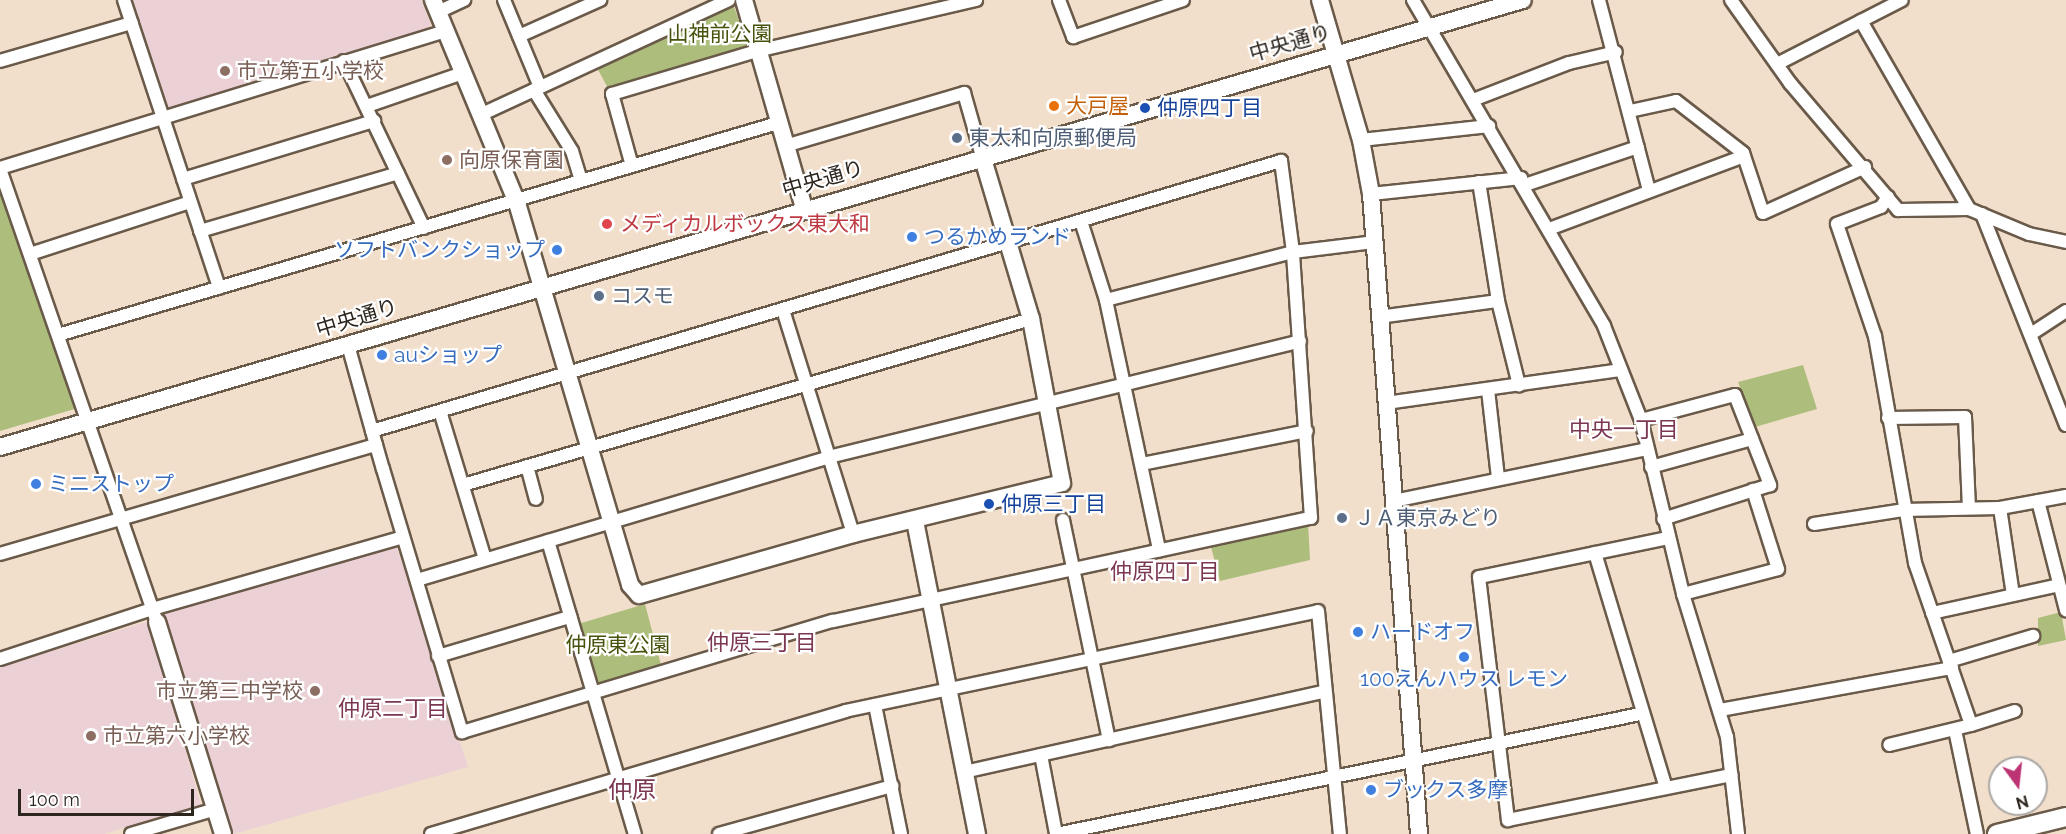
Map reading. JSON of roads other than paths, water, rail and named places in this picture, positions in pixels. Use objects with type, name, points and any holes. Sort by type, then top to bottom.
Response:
[{"type":"main road","points":[[1997,834],[2066,817]]},
{"type":"street","points":[[124,0],[219,288]]},
{"type":"street","points":[[464,0],[435,6],[517,203],[630,585],[639,595],[853,534],[915,521],[1062,483],[1050,403],[1031,319],[964,93],[785,146]]},
{"type":"street","points":[[504,0],[537,89],[572,151],[581,181]]},
{"type":"street","points":[[519,36],[600,0]]},
{"type":"street","points":[[480,115],[729,0]]},
{"type":"street","points":[[744,0],[804,208]]},
{"type":"street","points":[[632,166],[612,94],[757,51],[976,0]]},
{"type":"street","points":[[1059,0],[1073,37],[1183,0]]},
{"type":"street","points":[[1320,0],[1361,140],[1371,194],[1419,834]]},
{"type":"street","points":[[1413,0],[1523,182],[1604,326],[1641,420],[1663,519],[1683,594],[1720,710],[1732,775],[1738,834]]},
{"type":"street","name":"中央通り","points":[[0,447],[804,208],[1523,0]]},
{"type":"street","points":[[1599,0],[1617,52],[1649,191]]},
{"type":"street","points":[[1731,0],[1777,64],[1888,197],[1905,213],[1969,209],[2029,234],[2066,242]]},
{"type":"street","points":[[1777,64],[1902,0]]},
{"type":"street","points":[[1861,21],[1969,209]]},
{"type":"street","points":[[0,61],[132,23]]},
{"type":"street","points":[[223,834],[155,615],[86,422],[0,168],[446,31]]},
{"type":"street","points":[[1473,100],[1569,63],[1617,52]]},
{"type":"street","points":[[344,62],[424,228]]},
{"type":"street","points":[[367,106],[463,73]]},
{"type":"street","points":[[1630,111],[1676,101],[1744,156],[1764,213],[1865,167]]},
{"type":"street","points":[[183,179],[374,121]]},
{"type":"street","points":[[58,335],[517,203],[581,181],[778,123]]},
{"type":"street","points":[[1361,140],[1489,126]]},
{"type":"street","points":[[1371,194],[1479,182],[1523,182],[1638,147]]},
{"type":"street","points":[[1549,229],[1744,156]]},
{"type":"street","points":[[348,345],[372,431],[376,445],[403,537],[417,580],[438,656],[462,732],[592,691],[930,598],[1311,518],[1307,431],[1293,252],[1281,161],[372,431]]},
{"type":"street","points":[[200,231],[398,173]]},
{"type":"street","points":[[1479,182],[1498,301],[1520,385]]},
{"type":"street","points":[[1888,197],[1881,207],[1837,224],[1875,336],[1903,510],[1932,613],[1971,725]]},
{"type":"street","points":[[30,255],[190,202]]},
{"type":"street","points":[[1982,214],[2066,425]]},
{"type":"street","points":[[1081,221],[1106,300],[1127,386],[1159,550]]},
{"type":"street","points":[[1106,300],[1293,252],[1375,242]]},
{"type":"street","points":[[1379,317],[1498,301]]},
{"type":"street","points":[[783,310],[853,534]]},
{"type":"street","points":[[2031,334],[2066,311]]},
{"type":"street","points":[[463,485],[805,382],[1031,319]]},
{"type":"street","points":[[417,580],[829,457],[1127,386],[1300,341]]},
{"type":"street","points":[[1386,403],[1620,370]]},
{"type":"street","points":[[1488,390],[1498,478]]},
{"type":"street","points":[[1641,420],[1735,395],[1770,485],[1663,519]]},
{"type":"street","points":[[440,411],[485,559]]},
{"type":"street","points":[[1888,418],[1965,417],[1969,508]]},
{"type":"street","points":[[1142,464],[1307,431]]},
{"type":"street","points":[[1651,467],[1752,439]]},
{"type":"street","points":[[0,554],[376,445]]},
{"type":"street","points":[[1394,501],[1647,449]]},
{"type":"street","points":[[527,466],[536,499]]},
{"type":"street","points":[[1683,594],[1778,569],[1753,490]]},
{"type":"street","points":[[1814,524],[1903,510],[2000,508],[2066,496]]},
{"type":"street","points":[[2038,501],[2066,610]]},
{"type":"street","points":[[2000,508],[2013,595]]},
{"type":"street","points":[[1063,520],[1109,740]]},
{"type":"street","points":[[915,521],[977,834]]},
{"type":"street","points":[[0,659],[155,615],[403,537]]},
{"type":"street","points":[[1668,538],[1479,577],[1497,745],[1508,820],[1732,775]]},
{"type":"street","points":[[548,541],[635,834]]},
{"type":"street","points":[[1595,553],[1640,714],[1666,789]]},
{"type":"street","points":[[1932,613],[2059,585]]},
{"type":"street","points":[[431,834],[874,705],[1318,611],[1340,834]]},
{"type":"street","points":[[438,656],[570,617]]},
{"type":"street","points":[[1720,710],[1950,664],[2033,636]]},
{"type":"street","points":[[964,772],[1325,691]]},
{"type":"street","points":[[874,705],[901,834]]},
{"type":"street","points":[[1889,745],[1955,730],[2015,711]]},
{"type":"street","points":[[1041,755],[1056,834],[1640,714]]},
{"type":"street","points":[[1955,730],[1977,834]]},
{"type":"street","points":[[720,834],[892,786]]},
{"type":"street","points":[[133,834],[216,809]]},
{"type":"place","name":"市立第五小学校","points":[[225,71]]},
{"type":"place","name":"大戸屋","points":[[1054,106]]},
{"type":"place","name":"仲原四丁目","points":[[1145,108]]},
{"type":"place","name":"東大和向原郵便局","points":[[957,138]]},
{"type":"place","name":"向原保育園","points":[[447,160]]},
{"type":"place","name":"メディカルボックス東大和","points":[[607,224]]},
{"type":"place","name":"つるかめランド","points":[[912,237]]},
{"type":"place","name":"ソフトバンクショップ","points":[[557,250]]},
{"type":"place","name":"コスモ","points":[[599,296]]},
{"type":"place","name":"auショップ","points":[[382,355]]},
{"type":"place","name":"ミニストップ","points":[[36,484]]},
{"type":"place","name":"仲原三丁目","points":[[989,504]]},
{"type":"place","name":"ＪＡ東京みどり","points":[[1342,518]]},
{"type":"place","name":"ハードオフ","points":[[1358,632]]},
{"type":"place","name":"100えんハウス レモン","points":[[1464,657]]},
{"type":"place","name":"市立第三中学校","points":[[315,691]]},
{"type":"place","name":"市立第六小学校","points":[[91,736]]},
{"type":"place","name":"ブックス多摩","points":[[1371,790]]},
{"type":"district","name":"中央一丁目","points":[[1624,430]]},
{"type":"district","name":"仲原四丁目","points":[[1165,572]]},
{"type":"district","name":"仲原三丁目","points":[[762,643]]},
{"type":"district","name":"仲原二丁目","points":[[393,709]]},
{"type":"district","name":"仲原","points":[[632,790]]},
{"type":"park label","name":"山神前公園","points":[[720,34]]},
{"type":"park label","name":"仲原東公園","points":[[618,645]]}]
